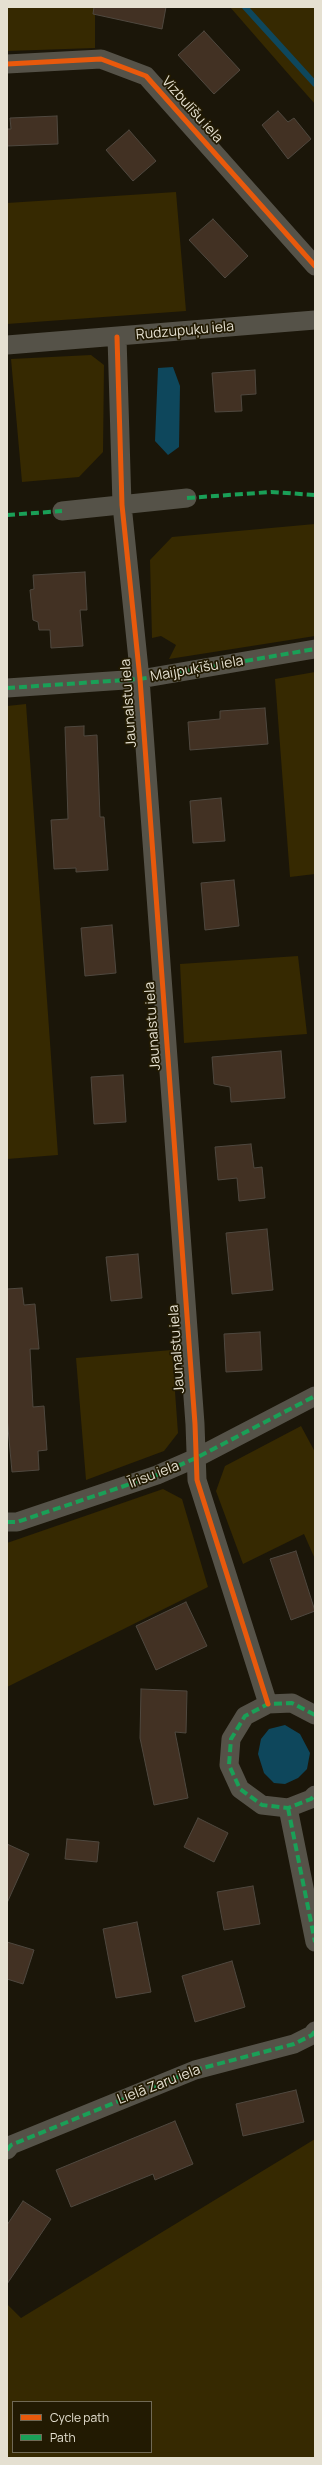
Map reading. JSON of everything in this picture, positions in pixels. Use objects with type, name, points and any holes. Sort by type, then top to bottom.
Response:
[{"type":"street","name":"Vizbulīšu iela","points":[[7,64],[101,59],[146,76],[315,266]]},
{"type":"street","name":"Rudzupuķu iela","points":[[7,345],[315,320]]},
{"type":"street","name":"Jaunalstu iela","points":[[117,337],[122,505],[140,679],[197,1480],[268,1704]]},
{"type":"street","points":[[62,511],[187,498]]},
{"type":"street","name":"Maijpuķīšu iela","points":[[7,688],[140,679],[315,649]]},
{"type":"street","name":"Īrisu iela","points":[[7,1522],[17,1522],[120,1487],[196,1458],[315,1396]]},
{"type":"street","points":[[315,1714],[292,1703],[268,1704],[245,1716],[231,1739],[229,1765],[240,1789],[262,1805],[288,1808],[311,1799],[315,1795]]},
{"type":"street","points":[[288,1808],[315,1942]]},
{"type":"street","name":"Lielā Zaru iela","points":[[7,2150],[11,2145],[195,2070],[294,2044],[312,2035],[315,2031]]},
{"type":"shaded area","points":[[7,7],[95,7],[95,48],[8,51]]},
{"type":"shaded area","points":[[230,7],[315,7],[315,104],[291,77]]},
{"type":"shaded area","points":[[176,192],[186,311],[7,324],[7,203]]},
{"type":"shaded area","points":[[91,355],[104,365],[103,452],[79,477],[22,482],[11,359]]},
{"type":"shaded area","points":[[315,524],[315,636],[169,659],[176,645],[161,636],[152,638],[150,560],[172,537]]},
{"type":"shaded area","points":[[315,672],[315,874],[290,877],[275,679]]},
{"type":"shaded area","points":[[26,704],[58,1155],[7,1159],[7,706]]},
{"type":"shaded area","points":[[298,956],[307,1034],[184,1043],[180,964]]},
{"type":"shaded area","points":[[172,1350],[178,1433],[164,1451],[86,1480],[76,1358]]},
{"type":"shaded area","points":[[301,1426],[315,1452],[315,1559],[304,1534],[243,1564],[216,1491],[225,1466]]},
{"type":"shaded area","points":[[163,1489],[182,1499],[208,1587],[7,1687],[7,1543]]},
{"type":"shaded area","points":[[315,2139],[315,2458],[7,2458],[7,2304],[21,2318]]},
{"type":"water","points":[[173,367],[180,386],[179,447],[168,455],[155,441],[158,368]]},
{"type":"water","points":[[285,1725],[300,1734],[310,1753],[307,1769],[298,1778],[285,1784],[274,1783],[264,1773],[258,1754],[261,1739],[269,1729]]},
{"type":"building","points":[[94,7],[166,7],[162,29],[93,14]]},
{"type":"building","points":[[204,31],[240,70],[214,94],[178,55]]},
{"type":"building","points":[[278,111],[288,122],[294,118],[311,139],[288,159],[262,125]]},
{"type":"building","points":[[57,116],[58,144],[7,146],[7,129],[11,129],[10,118]]},
{"type":"building","points":[[129,130],[156,161],[133,181],[106,150]]},
{"type":"building","points":[[213,219],[248,256],[225,278],[189,240]]},
{"type":"building","points":[[255,370],[256,394],[241,395],[242,411],[215,412],[212,373]]},
{"type":"building","points":[[85,572],[87,610],[80,610],[83,646],[51,648],[50,630],[39,630],[38,622],[33,620],[30,590],[34,589],[33,575]]},
{"type":"building","points":[[265,708],[268,744],[190,750],[188,722],[220,719],[220,711]]},
{"type":"building","points":[[84,726],[84,736],[97,735],[100,817],[104,817],[108,870],[76,872],[76,868],[54,869],[51,820],[68,819],[65,727]]},
{"type":"building","points":[[221,798],[225,841],[193,843],[190,801]]},
{"type":"building","points":[[234,880],[239,926],[205,930],[201,883]]},
{"type":"building","points":[[112,925],[116,973],[85,976],[81,928]]},
{"type":"building","points":[[281,1051],[285,1098],[231,1102],[230,1087],[214,1084],[212,1057]]},
{"type":"building","points":[[123,1075],[126,1122],[94,1124],[91,1077]]},
{"type":"building","points":[[251,1144],[254,1168],[262,1167],[265,1198],[239,1201],[237,1178],[218,1180],[215,1147]]},
{"type":"building","points":[[267,1229],[273,1290],[232,1294],[226,1233]]},
{"type":"building","points":[[138,1254],[142,1298],[111,1301],[106,1257]]},
{"type":"building","points":[[22,1288],[24,1305],[35,1304],[39,1349],[30,1349],[33,1407],[44,1406],[47,1450],[38,1451],[39,1470],[12,1472],[7,1417],[7,1289]]},
{"type":"building","points":[[260,1332],[262,1370],[226,1372],[224,1334]]},
{"type":"building","points":[[296,1551],[315,1611],[291,1620],[270,1559]]},
{"type":"building","points":[[186,1602],[207,1646],[156,1670],[136,1626]]},
{"type":"building","points":[[141,1689],[187,1691],[186,1733],[175,1732],[188,1798],[154,1805],[140,1738]]},
{"type":"building","points":[[198,1818],[228,1833],[214,1862],[184,1847]]},
{"type":"building","points":[[67,1839],[99,1842],[97,1862],[65,1859]]},
{"type":"building","points":[[7,1844],[29,1854],[7,1903]]},
{"type":"building","points":[[253,1886],[260,1924],[224,1930],[217,1892]]},
{"type":"building","points":[[137,1922],[151,1992],[116,1998],[103,1929]]},
{"type":"building","points":[[7,1942],[34,1950],[23,1984],[7,1979]]},
{"type":"building","points":[[232,1961],[245,2007],[195,2022],[182,1976]]},
{"type":"building","points":[[296,2090],[304,2122],[243,2136],[236,2104]]},
{"type":"building","points":[[175,2121],[193,2164],[155,2180],[153,2174],[71,2207],[56,2170]]},
{"type":"building","points":[[23,2201],[51,2219],[7,2284],[7,2225]]},
{"type":"waterway","points":[[245,7],[315,84]]},
{"type":"marked path","points":[[187,498],[271,492],[315,495]]},
{"type":"marked path","points":[[7,515],[62,511]]},
{"type":"marked path","points":[[7,688],[140,679],[315,649]]},
{"type":"marked path","points":[[7,1522],[17,1522],[157,1475],[196,1458],[315,1396]]},
{"type":"marked path","points":[[315,1715],[292,1703],[268,1704],[245,1716],[231,1739],[229,1765],[240,1789],[262,1805],[288,1808],[311,1799],[315,1795]]},
{"type":"marked path","points":[[288,1808],[315,1942]]},
{"type":"marked path","points":[[7,2150],[11,2145],[195,2070],[294,2044],[312,2035],[315,2031]]},
{"type":"cycle path","points":[[7,64],[101,59],[146,76],[315,266]]},
{"type":"cycle path","points":[[117,337],[122,505],[140,679],[195,1424],[197,1480],[268,1704]]}]
